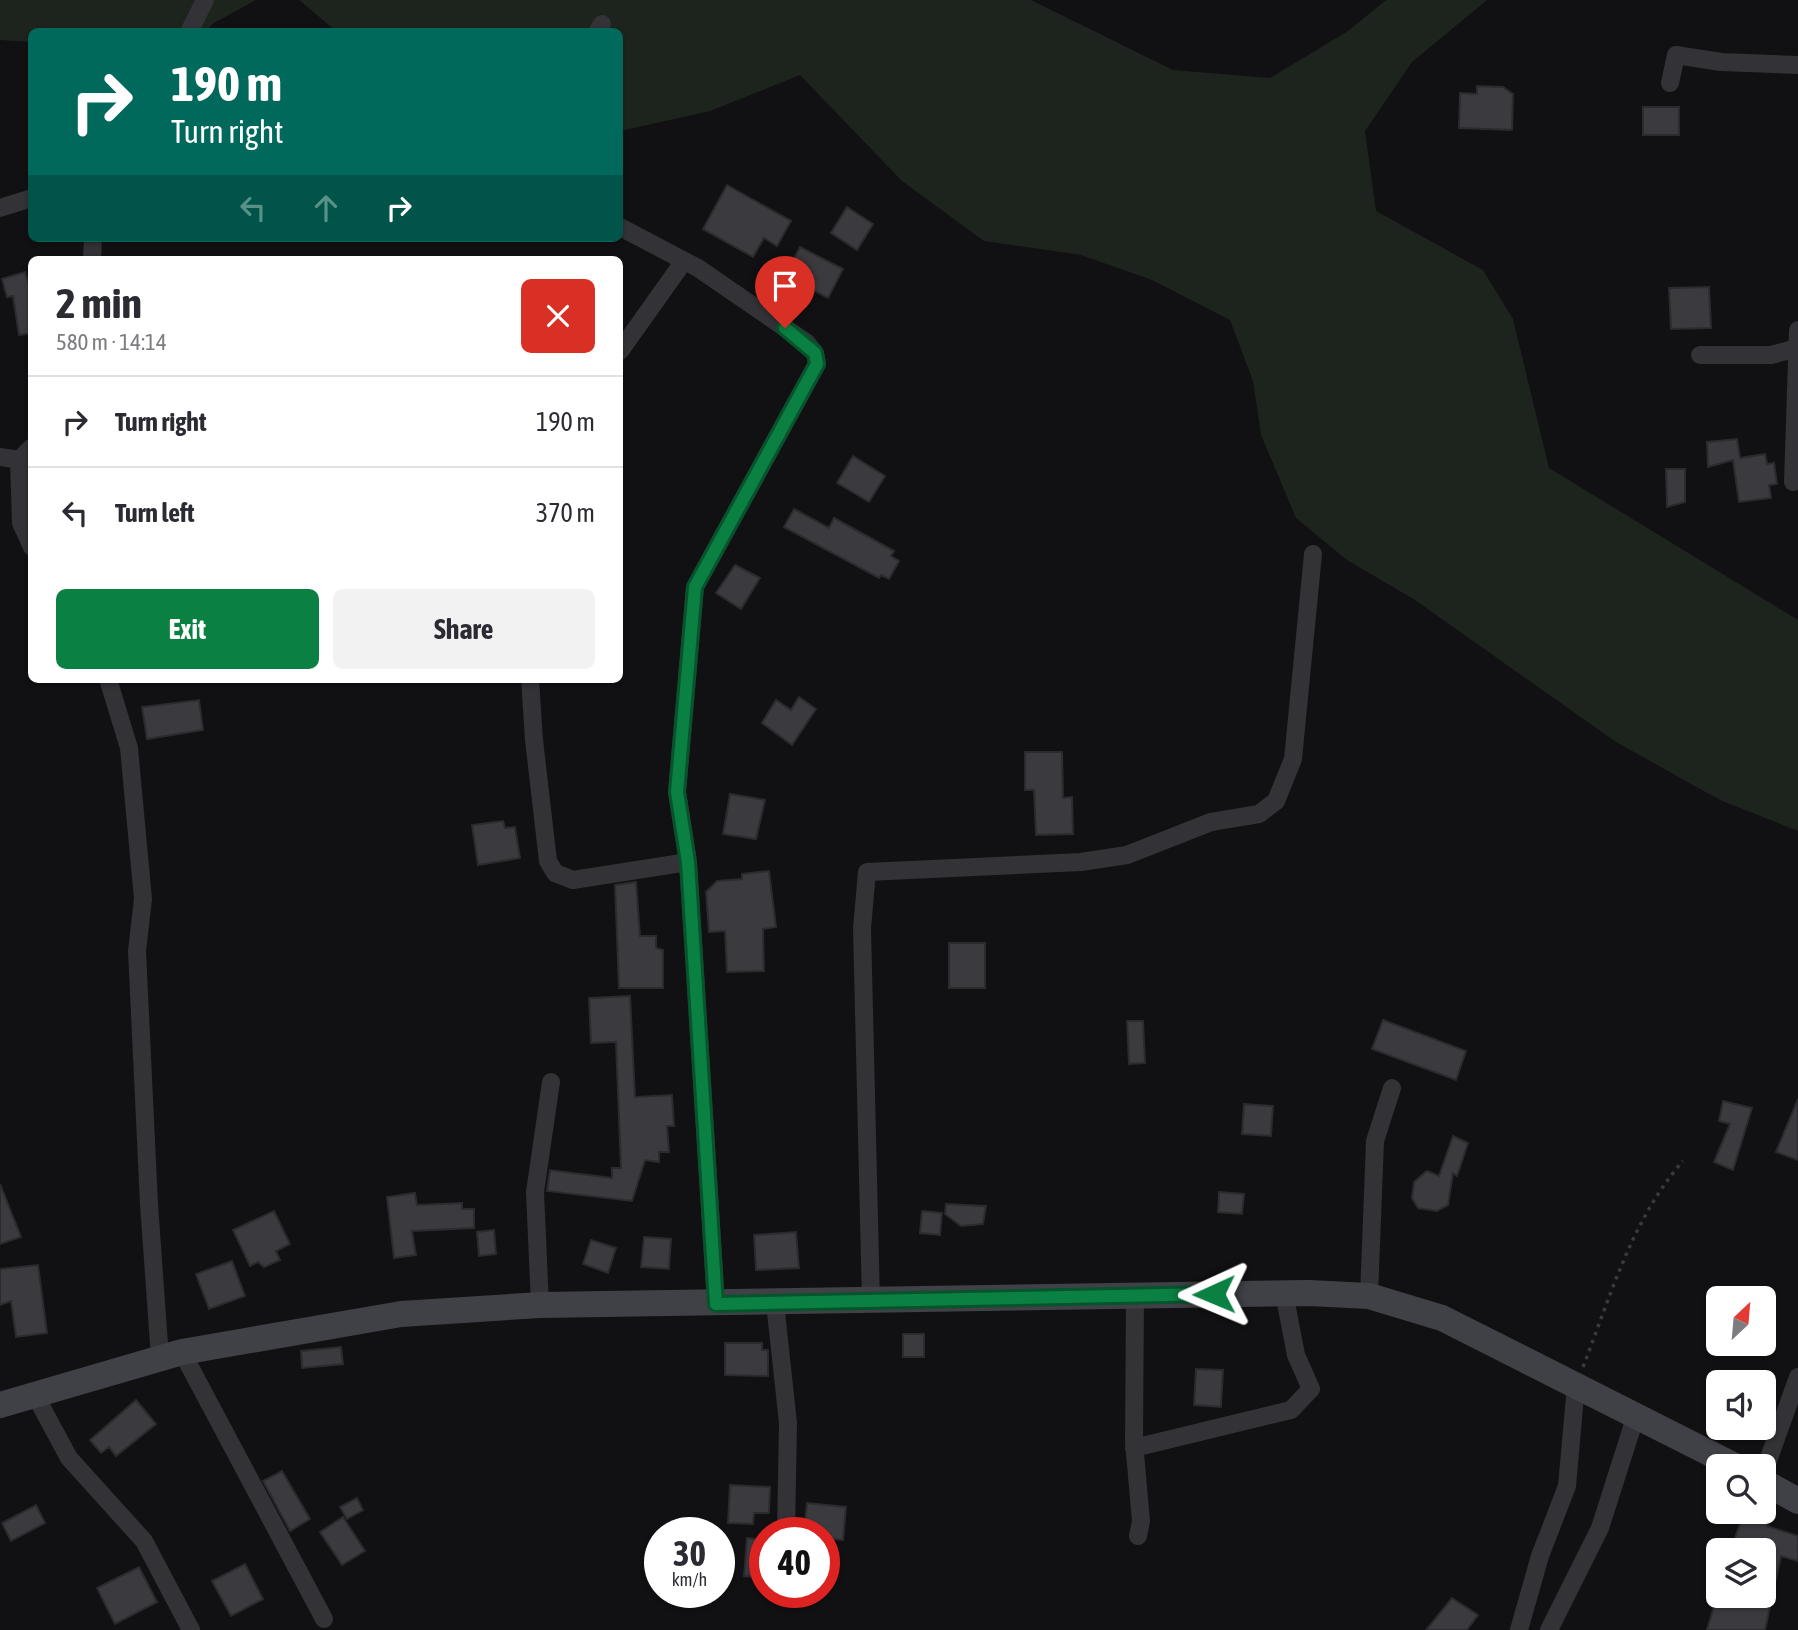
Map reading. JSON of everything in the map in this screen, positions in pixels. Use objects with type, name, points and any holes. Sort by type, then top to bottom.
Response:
[{"type":"street","points":[[191,28],[205,0]]},
{"type":"street","points":[[1670,83],[1676,55],[1721,62],[1798,65]]},
{"type":"street","points":[[0,208],[28,199]]},
{"type":"street","points":[[623,229],[684,261],[807,344],[815,353],[817,364],[695,587],[677,792],[688,862],[716,1304]]},
{"type":"street","points":[[623,347],[684,261]]},
{"type":"street","points":[[1793,482],[1798,330]]},
{"type":"street","points":[[1700,355],[1771,355],[1797,348]]},
{"type":"street","points":[[0,457],[25,453],[21,523],[28,538]]},
{"type":"street","points":[[870,1302],[862,928],[867,872],[1081,862],[1127,855],[1211,822],[1259,814],[1276,801],[1293,759],[1313,554]]},
{"type":"street","points":[[109,683],[129,748],[143,899],[138,951],[149,1204],[171,1355],[324,1619]]},
{"type":"street","points":[[530,683],[548,861],[555,873],[573,880],[688,862]]},
{"type":"street","points":[[540,1305],[535,1192],[551,1082]]},
{"type":"street","points":[[1369,1296],[1374,1141],[1392,1088]]},
{"type":"street","points":[[1134,1448],[1291,1410],[1311,1389],[1296,1355],[1284,1293]]},
{"type":"street","points":[[0,1405],[171,1355],[401,1314],[540,1305],[870,1302],[1284,1293],[1369,1296],[1442,1318],[1712,1454]]},
{"type":"street","points":[[1135,1295],[1134,1448],[1141,1521],[1138,1536]]},
{"type":"street","points":[[775,1303],[788,1423],[786,1517]]},
{"type":"street","points":[[1770,1454],[1798,1377]]},
{"type":"street","points":[[1519,1630],[1540,1556],[1567,1486],[1576,1385]]},
{"type":"street","points":[[34,1394],[69,1458],[144,1541],[191,1630]]},
{"type":"street","points":[[1549,1630],[1600,1528],[1636,1415]]},
{"type":"street","points":[[1776,1489],[1798,1501]]},
{"type":"path","points":[[1576,1385],[1642,1216],[1661,1186],[1683,1161]]},
{"type":"shaded area","points":[[0,0],[256,0],[209,28],[28,28],[28,42],[0,40]]},
{"type":"shaded area","points":[[299,0],[1031,0],[1173,70],[1270,78],[1348,31],[1386,0],[1487,0],[1412,62],[1365,131],[1376,211],[1483,270],[1513,319],[1549,468],[1798,620],[1798,831],[1720,800],[1616,742],[1415,600],[1347,560],[1296,518],[1261,435],[1253,381],[1230,320],[1152,280],[1081,255],[984,241],[902,181],[800,75],[710,111],[623,130],[623,28],[332,28]]},
{"type":"building","points":[[1477,86],[1503,87],[1513,94],[1512,130],[1459,128],[1460,93],[1477,94]]},
{"type":"building","points":[[1643,107],[1679,107],[1679,135],[1643,135]]},
{"type":"building","points":[[727,185],[791,221],[777,246],[764,238],[753,257],[703,229]]},
{"type":"building","points":[[847,207],[873,224],[857,250],[831,233]]},
{"type":"building","points":[[800,247],[843,269],[828,298],[785,276]]},
{"type":"building","points":[[25,272],[28,282],[28,334],[19,335],[13,296],[7,297],[2,279]]},
{"type":"building","points":[[1709,287],[1711,328],[1671,329],[1669,288]]},
{"type":"building","points":[[1737,439],[1740,458],[1765,454],[1767,464],[1774,463],[1777,484],[1769,485],[1771,498],[1739,502],[1733,460],[1708,467],[1707,442]]},
{"type":"building","points":[[853,456],[885,476],[869,502],[837,483]]},
{"type":"building","points":[[1666,469],[1685,469],[1685,502],[1667,507]]},
{"type":"building","points":[[794,509],[829,528],[834,518],[894,551],[891,556],[899,561],[889,579],[881,575],[879,578],[784,527]]},
{"type":"building","points":[[735,565],[760,578],[741,609],[716,593]]},
{"type":"building","points":[[799,697],[816,709],[792,745],[762,723],[776,700],[791,710]]},
{"type":"building","points":[[199,700],[203,730],[147,739],[142,707]]},
{"type":"building","points":[[1025,752],[1062,752],[1063,798],[1072,797],[1073,834],[1036,835],[1034,790],[1025,790]]},
{"type":"building","points":[[730,794],[765,800],[756,839],[723,834]]},
{"type":"building","points":[[503,821],[505,828],[515,827],[520,858],[478,865],[472,825]]},
{"type":"building","points":[[769,871],[776,927],[763,929],[764,971],[727,972],[725,931],[709,932],[706,892],[717,881],[742,879],[742,874]]},
{"type":"building","points":[[636,882],[640,936],[656,936],[656,948],[663,950],[663,988],[619,988],[615,885]]},
{"type":"building","points":[[949,943],[985,943],[985,988],[949,988]]},
{"type":"building","points":[[630,996],[635,1097],[672,1095],[674,1126],[667,1126],[669,1152],[659,1152],[659,1162],[645,1160],[632,1201],[547,1191],[550,1170],[612,1178],[612,1168],[621,1168],[616,1042],[591,1043],[589,998]]},
{"type":"building","points":[[1383,1020],[1466,1051],[1456,1080],[1372,1049]]},
{"type":"building","points":[[1127,1021],[1143,1021],[1145,1063],[1129,1064]]},
{"type":"building","points":[[1798,1099],[1798,1160],[1776,1152]]},
{"type":"building","points":[[1723,1101],[1752,1108],[1733,1170],[1714,1162],[1730,1124],[1719,1121]]},
{"type":"building","points":[[1244,1104],[1273,1106],[1271,1136],[1242,1134]]},
{"type":"building","points":[[1453,1136],[1468,1143],[1457,1176],[1453,1173],[1448,1205],[1437,1211],[1418,1208],[1412,1198],[1414,1182],[1427,1171],[1439,1176]]},
{"type":"building","points":[[0,1184],[21,1237],[0,1244]]},
{"type":"building","points":[[1219,1192],[1244,1194],[1242,1214],[1218,1212]]},
{"type":"building","points":[[415,1193],[417,1205],[462,1203],[462,1209],[474,1209],[474,1228],[412,1231],[416,1255],[394,1258],[387,1197]]},
{"type":"building","points":[[946,1204],[986,1206],[983,1224],[961,1226],[945,1214]]},
{"type":"building","points":[[274,1211],[290,1244],[276,1251],[280,1260],[264,1267],[258,1262],[250,1266],[233,1230]]},
{"type":"building","points":[[922,1211],[942,1213],[940,1235],[920,1233]]},
{"type":"building","points":[[494,1230],[496,1254],[479,1256],[477,1232]]},
{"type":"building","points":[[796,1232],[799,1268],[756,1270],[754,1235]]},
{"type":"building","points":[[644,1237],[671,1239],[669,1269],[641,1267]]},
{"type":"building","points":[[591,1240],[616,1248],[608,1273],[583,1264]]},
{"type":"building","points":[[232,1261],[245,1296],[209,1309],[196,1274]]},
{"type":"building","points":[[38,1265],[47,1333],[16,1337],[11,1301],[0,1305],[0,1269]]},
{"type":"building","points":[[903,1334],[924,1334],[924,1357],[903,1357]]},
{"type":"building","points":[[725,1343],[762,1343],[762,1350],[768,1350],[768,1376],[725,1375]]},
{"type":"building","points":[[341,1347],[343,1364],[302,1368],[301,1351]]},
{"type":"building","points":[[1196,1369],[1223,1370],[1221,1407],[1194,1405]]},
{"type":"building","points":[[136,1400],[156,1424],[116,1456],[109,1447],[101,1453],[90,1440]]},
{"type":"building","points":[[282,1471],[310,1519],[290,1531],[263,1481]]},
{"type":"building","points":[[730,1485],[770,1487],[769,1513],[754,1513],[754,1517],[749,1517],[749,1524],[735,1523],[735,1517],[728,1517]]},
{"type":"building","points":[[357,1498],[363,1510],[347,1519],[340,1507]]},
{"type":"building","points":[[807,1503],[846,1507],[843,1540],[840,1540],[840,1517],[806,1517]]},
{"type":"building","points":[[36,1505],[45,1523],[11,1541],[2,1523]]},
{"type":"building","points":[[343,1517],[365,1551],[342,1565],[320,1532]]},
{"type":"building","points":[[1740,1524],[1768,1524],[1767,1526],[1798,1536],[1798,1561],[1781,1556],[1776,1579],[1776,1538],[1735,1538]]},
{"type":"building","points":[[747,1538],[749,1576],[744,1576]]},
{"type":"building","points":[[245,1564],[263,1599],[231,1616],[212,1581]]},
{"type":"building","points":[[139,1567],[157,1602],[115,1624],[97,1588]]},
{"type":"building","points":[[1452,1598],[1478,1615],[1467,1630],[1426,1630]]},
{"type":"building","points":[[1713,1608],[1770,1608],[1765,1630],[1707,1630]]},
{"type":"route","points":[[785,328],[815,353],[817,364],[707,559],[695,587],[681,726],[677,792],[688,862],[716,1304],[1214,1294]]}]
